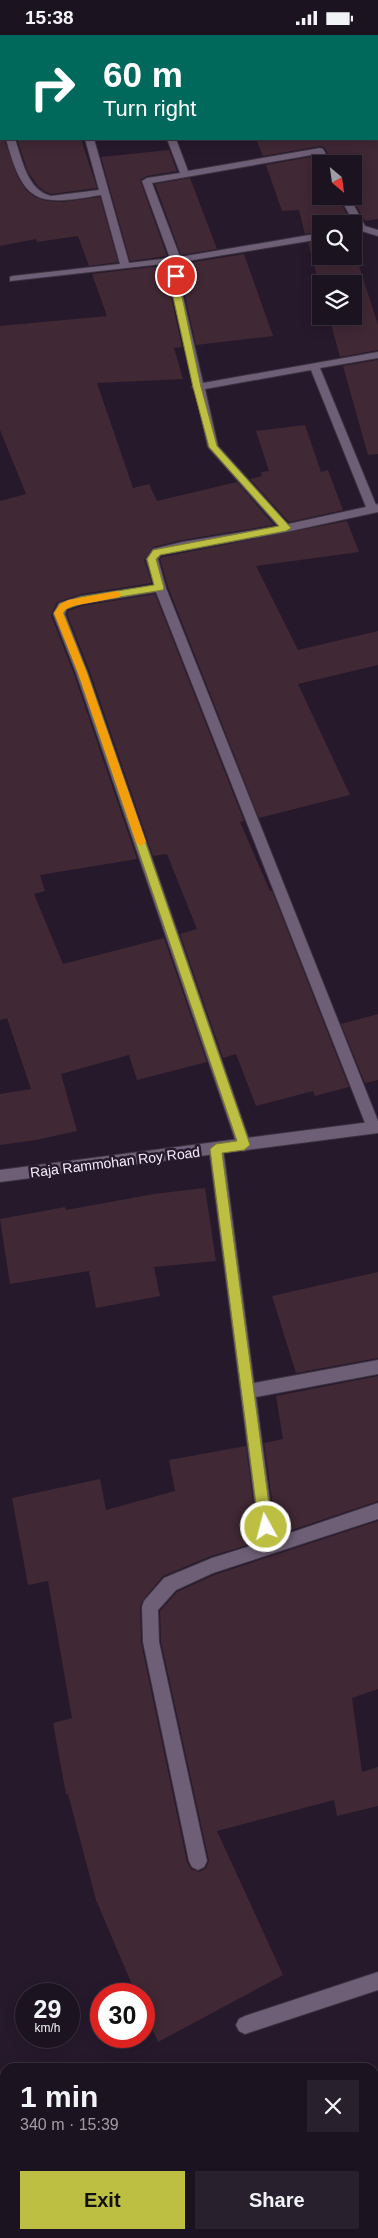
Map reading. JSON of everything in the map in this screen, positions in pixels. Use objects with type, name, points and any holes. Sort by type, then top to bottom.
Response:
[{"type":"street","points":[[10,140],[21,173],[37,196],[46,200],[56,200],[105,192]]},
{"type":"street","points":[[90,140],[125,266]]},
{"type":"street","points":[[171,140],[185,175]]},
{"type":"street","points":[[314,140],[322,155]]},
{"type":"street","points":[[286,528],[213,447],[197,387],[176,292],[176,260],[146,181],[320,151]]},
{"type":"street","points":[[349,205],[361,228],[378,233]]},
{"type":"street","points":[[13,279],[176,260],[312,237]]},
{"type":"street","points":[[197,387],[378,355]]},
{"type":"street","points":[[314,366],[375,509],[157,552],[152,559],[160,588],[376,1128]]},
{"type":"street","points":[[160,588],[81,600],[63,606],[59,613],[82,673],[244,1145]]},
{"type":"street","name":"Raja Rammohan Roy Road","points":[[0,1176],[376,1128]]},
{"type":"street","points":[[216,1149],[268,1547]]},
{"type":"street","points":[[248,1391],[378,1367]]},
{"type":"street","points":[[198,1861],[151,1642],[150,1607],[170,1584],[212,1566],[378,1511]]},
{"type":"street","points":[[244,2025],[378,1981]]},
{"type":"building","points":[[0,140],[4,140],[18,178],[26,190],[35,197],[47,201],[62,202],[100,197],[118,262],[89,266],[78,236],[37,242],[36,239],[0,246]]},
{"type":"building","points":[[17,140],[81,140],[97,188],[51,194],[38,186],[28,172]]},
{"type":"building","points":[[256,140],[378,140],[378,219],[365,221],[356,205],[362,205],[362,155],[328,155],[325,148],[321,146],[263,156]]},
{"type":"building","points":[[169,150],[177,171],[147,176],[140,180],[167,256],[130,261],[101,157]]},
{"type":"building","points":[[312,157],[312,205],[342,205],[348,215],[312,215],[312,233],[305,234],[299,210],[282,211],[266,165]]},
{"type":"building","points":[[190,178],[217,249],[181,255],[155,184]]},
{"type":"building","points":[[312,241],[312,257],[308,243]]},
{"type":"building","points":[[244,254],[273,336],[196,345],[184,292],[183,264]]},
{"type":"building","points":[[169,265],[170,292],[182,347],[174,348],[183,379],[97,383],[133,488],[149,484],[157,501],[237,482],[274,525],[182,540],[153,547],[144,560],[152,583],[81,594],[57,602],[51,615],[74,674],[137,859],[40,875],[45,891],[34,894],[63,964],[164,938],[207,1062],[137,1080],[129,1055],[61,1074],[77,1131],[36,1140],[0,1145],[0,1094],[31,1089],[7,1018],[0,1020],[0,501],[26,494],[0,430],[0,326],[107,316],[92,274]]},
{"type":"building","points":[[314,265],[359,265],[362,275],[317,275]]},
{"type":"building","points":[[362,275],[378,325],[378,350],[340,357],[331,325],[362,325]]},
{"type":"building","points":[[378,360],[378,454],[368,455],[343,366]]},
{"type":"building","points":[[305,425],[321,472],[328,470],[343,510],[289,522],[250,479],[262,476],[261,472],[269,471],[256,431]]},
{"type":"building","points":[[347,521],[359,552],[256,566],[298,650],[378,631],[378,665],[298,684],[350,795],[259,818],[168,587],[160,559],[162,557]]},
{"type":"building","points":[[155,594],[244,821],[240,822],[270,891],[272,891],[349,1087],[315,1096],[313,1091],[256,1106],[236,1054],[223,1058],[180,934],[197,929],[167,854],[153,856],[90,672],[67,614],[68,611],[82,606]]},
{"type":"building","points":[[378,1014],[378,1080],[365,1083],[341,1024]]},
{"type":"building","points":[[205,1188],[216,1261],[154,1267],[160,1296],[96,1308],[89,1271],[10,1284],[0,1219],[65,1207],[66,1210],[154,1194]]},
{"type":"building","points":[[378,1272],[378,1358],[296,1373],[272,1296]]},
{"type":"building","points":[[378,1376],[378,1501],[277,1535],[264,1443],[283,1439],[276,1396]]},
{"type":"building","points":[[246,1446],[258,1542],[211,1556],[163,1576],[143,1600],[140,1607],[141,1642],[187,1862],[191,1869],[199,1872],[206,1868],[209,1861],[161,1642],[160,1611],[177,1592],[214,1575],[378,1521],[378,1689],[352,1698],[362,1772],[378,1767],[378,1806],[337,1816],[334,1800],[217,1831],[283,1975],[158,2042],[155,2035],[155,1983],[131,1983],[96,1900],[68,1794],[66,1794],[53,1723],[72,1718],[48,1581],[28,1585],[12,1498],[100,1479],[106,1510],[175,1491],[169,1460]]},
{"type":"slow traffic","points":[[117,594],[71,603],[63,606],[59,613],[141,842]]},
{"type":"route","points":[[176,276],[176,292],[197,387],[213,447],[286,528],[157,552],[152,559],[160,588],[81,600],[63,606],[59,613],[82,673],[244,1145],[216,1149],[266,1527]]}]
